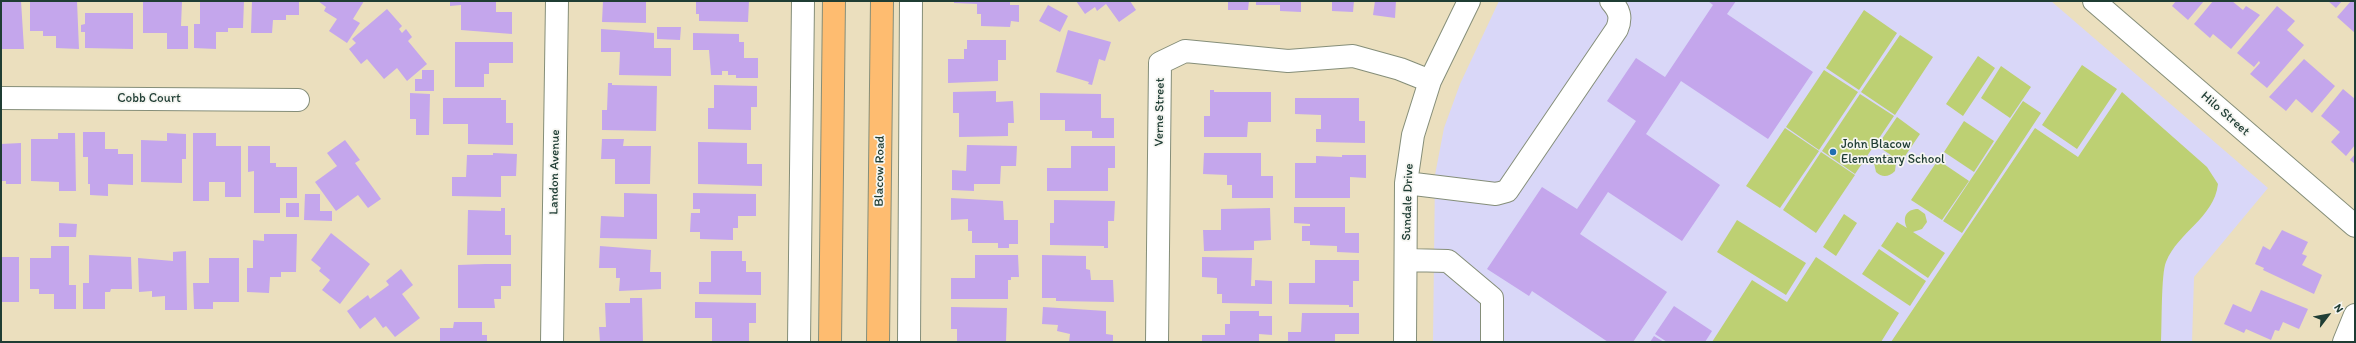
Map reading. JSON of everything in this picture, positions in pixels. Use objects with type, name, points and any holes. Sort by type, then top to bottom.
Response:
[{"type":"main road","points":[[830,342],[834,1]]},
{"type":"main road","name":"Blacow Road","points":[[878,342],[882,1]]},
{"type":"street","name":"Landon Avenue","points":[[552,342],[557,1]]},
{"type":"street","points":[[799,342],[803,1]]},
{"type":"street","points":[[909,342],[911,1]]},
{"type":"street","name":"Sundale Drive","points":[[1405,342],[1406,183],[1413,135],[1430,81],[1469,1]]},
{"type":"street","points":[[1406,183],[1496,194],[1507,191],[1617,29],[1620,21],[1619,12],[1611,1]]},
{"type":"street","name":"Hilo Street","points":[[2094,1],[2355,226]]},
{"type":"street","name":"Verne Street","points":[[1158,342],[1160,63],[1185,51],[1288,61],[1353,56],[1400,69],[1430,81]]},
{"type":"street","name":"Cobb Court","points":[[1,98],[298,100]]},
{"type":"street","points":[[1406,260],[1448,261],[1492,298],[1492,342]]},
{"type":"street","points":[[2344,342],[2355,315]]},
{"type":"shaded area","name":"John Blacow Elementary School","points":[[1499,1],[2051,1],[2268,188],[2194,277],[2192,342],[1433,342],[1435,175],[1444,128],[1460,84]]},
{"type":"green space","points":[[1864,10],[1897,33],[1859,90],[1826,68]]},
{"type":"green space","points":[[1900,35],[1933,57],[1895,115],[1861,92]]},
{"type":"green space","points":[[1978,56],[1995,68],[1963,116],[1946,104]]},
{"type":"green space","points":[[2082,65],[2117,89],[2077,149],[2042,125]]},
{"type":"green space","points":[[2001,66],[2031,87],[2010,118],[1981,98]]},
{"type":"green space","points":[[1824,70],[1858,92],[1819,150],[1786,127]]},
{"type":"green space","points":[[2122,92],[2207,167],[2218,184],[2215,196],[2210,206],[2203,216],[2179,242],[2166,262],[2162,288],[2161,342],[1891,342],[2035,128],[2078,157]]},
{"type":"green space","points":[[1860,94],[1894,116],[1855,174],[1822,151]]},
{"type":"green space","points":[[2023,101],[2041,113],[1962,233],[1943,221]]},
{"type":"green space","points":[[1897,117],[1920,134],[1901,162],[1892,156],[1896,163],[1895,171],[1888,176],[1883,176],[1876,172],[1874,163],[1878,156],[1891,155],[1877,146]]},
{"type":"green space","points":[[1964,121],[1994,141],[1974,172],[1944,152]]},
{"type":"green space","points":[[1785,128],[1819,151],[1780,208],[1746,186]]},
{"type":"green space","points":[[1821,152],[1855,175],[1816,233],[1783,210]]},
{"type":"green space","points":[[1938,160],[1969,181],[1942,220],[1911,200]]},
{"type":"green space","points":[[1914,209],[1918,209],[1925,214],[1927,222],[1922,229],[1913,232],[1945,253],[1928,278],[1881,246],[1897,222],[1907,228],[1905,221],[1906,215]]},
{"type":"green space","points":[[1844,214],[1857,223],[1836,256],[1823,247]]},
{"type":"green space","points":[[1737,220],[1806,263],[1786,295],[1717,252]]},
{"type":"green space","points":[[1879,249],[1926,281],[1910,306],[1862,274]]},
{"type":"green space","points":[[1816,257],[1899,313],[1881,342],[1712,342],[1752,280],[1787,302]]},
{"type":"building","points":[[1,1],[21,1],[24,49],[2,49]]},
{"type":"building","points":[[30,1],[77,1],[79,49],[56,48],[56,36],[43,36],[43,31],[30,31]]},
{"type":"building","points":[[143,1],[182,1],[181,26],[188,26],[188,49],[167,49],[167,33],[143,33]]},
{"type":"building","points":[[200,1],[244,1],[243,28],[228,28],[228,32],[216,32],[216,49],[194,48],[194,24],[200,24]]},
{"type":"building","points":[[252,1],[299,1],[299,15],[286,15],[286,20],[273,20],[272,33],[251,33]]},
{"type":"building","points":[[318,1],[364,1],[353,19],[360,23],[347,43],[329,31],[337,19],[324,11],[326,7]]},
{"type":"building","points":[[450,1],[496,1],[496,12],[512,12],[512,34],[461,30],[461,5],[450,6]]},
{"type":"building","points":[[603,1],[646,1],[646,23],[602,22]]},
{"type":"building","points":[[696,1],[749,1],[748,22],[699,21],[699,14],[696,14]]},
{"type":"building","points":[[954,1],[1010,1],[1010,5],[1019,5],[1019,22],[1011,21],[1010,27],[981,26],[981,14],[977,14],[977,4],[954,3]]},
{"type":"building","points":[[1076,1],[1130,1],[1136,10],[1119,22],[1106,4],[1097,11],[1095,7],[1085,14]]},
{"type":"building","points":[[1228,1],[1249,1],[1248,10],[1228,10]]},
{"type":"building","points":[[1256,1],[1301,1],[1301,12],[1280,11],[1280,5],[1256,5]]},
{"type":"building","points":[[1332,1],[1354,1],[1353,12],[1332,11]]},
{"type":"building","points":[[1375,1],[1396,1],[1395,18],[1373,15]]},
{"type":"building","points":[[1708,1],[1736,1],[1727,14],[1813,72],[1768,139],[1681,81],[1646,134],[1720,185],[1682,241],[1608,192],[1580,234],[1667,292],[1633,342],[1608,342],[1532,291],[1529,296],[1487,269],[1542,187],[1577,209],[1636,121],[1607,101],[1636,58],[1665,77],[1713,5]]},
{"type":"building","points":[[2176,1],[2204,1],[2188,20],[2172,6]]},
{"type":"building","points":[[2213,1],[2232,1],[2243,10],[2246,6],[2260,15],[2231,49],[2213,34],[2210,38],[2194,24]]},
{"type":"building","points":[[2328,1],[2342,1],[2336,8]]},
{"type":"building","points":[[2351,1],[2355,1],[2355,33],[2337,17]]},
{"type":"building","points":[[1048,5],[1068,16],[1060,32],[1039,21]]},
{"type":"building","points":[[2277,6],[2295,21],[2287,30],[2304,45],[2267,88],[2250,74],[2260,63],[2259,61],[2254,67],[2237,53]]},
{"type":"building","points":[[387,9],[402,26],[399,29],[402,33],[406,29],[412,37],[408,41],[427,64],[407,81],[397,68],[384,79],[367,59],[361,64],[349,49],[356,43],[352,39]]},
{"type":"building","points":[[85,13],[133,13],[133,49],[85,48],[85,32],[81,32],[81,25],[85,24]]},
{"type":"building","points":[[657,27],[681,27],[680,40],[657,39]]},
{"type":"building","points":[[601,29],[654,33],[654,48],[671,48],[671,76],[619,75],[620,52],[601,52]]},
{"type":"building","points":[[1068,30],[1111,42],[1105,61],[1099,59],[1092,85],[1088,84],[1089,82],[1056,72]]},
{"type":"building","points":[[693,33],[739,34],[739,42],[744,42],[744,58],[758,58],[758,78],[736,78],[736,75],[728,75],[728,71],[722,71],[722,75],[711,75],[709,50],[693,50]]},
{"type":"building","points":[[967,40],[1006,40],[1006,60],[998,60],[998,81],[948,83],[948,59],[964,59],[964,49],[967,49]]},
{"type":"building","points":[[455,42],[513,42],[513,63],[489,63],[489,74],[484,74],[484,87],[455,87]]},
{"type":"building","points":[[2304,59],[2335,86],[2312,113],[2296,99],[2286,111],[2269,97]]},
{"type":"building","points":[[422,70],[434,70],[434,91],[415,91],[415,79],[422,79]]},
{"type":"building","points":[[608,83],[612,83],[612,85],[657,86],[656,131],[602,130],[602,110],[607,110]]},
{"type":"building","points":[[714,85],[757,86],[757,107],[751,107],[751,130],[708,129],[708,108],[714,108]]},
{"type":"building","points":[[2343,89],[2355,99],[2355,145],[2346,156],[2331,142],[2340,132],[2321,116]]},
{"type":"building","points":[[1210,90],[1214,90],[1214,92],[1271,92],[1271,122],[1248,122],[1247,137],[1204,137],[1204,116],[1210,116]]},
{"type":"building","points":[[996,91],[996,102],[1013,101],[1014,123],[1008,123],[1008,136],[959,137],[959,113],[953,113],[953,92]]},
{"type":"building","points":[[410,93],[430,94],[429,135],[416,135],[416,119],[410,119]]},
{"type":"building","points":[[1040,93],[1101,94],[1101,118],[1114,118],[1114,138],[1092,138],[1092,131],[1065,131],[1065,120],[1040,120]]},
{"type":"building","points":[[443,98],[501,98],[501,100],[506,100],[506,123],[513,123],[513,145],[468,144],[468,124],[443,124]]},
{"type":"building","points":[[1295,98],[1359,98],[1359,121],[1365,121],[1365,143],[1316,142],[1316,129],[1321,129],[1321,115],[1295,114]]},
{"type":"building","points":[[83,132],[105,132],[105,149],[118,149],[118,154],[133,154],[133,185],[108,184],[108,196],[90,195],[90,184],[88,184],[88,157],[83,157]]},
{"type":"building","points":[[58,133],[75,133],[76,191],[59,191],[59,182],[31,181],[31,139],[58,139]]},
{"type":"building","points":[[167,133],[186,134],[186,159],[182,159],[182,183],[141,182],[141,140],[167,141]]},
{"type":"building","points":[[193,133],[216,133],[216,146],[241,146],[241,197],[225,197],[225,182],[209,182],[209,201],[193,201]]},
{"type":"building","points":[[602,139],[624,139],[623,146],[651,146],[650,184],[615,184],[615,159],[601,159]]},
{"type":"building","points":[[345,140],[360,160],[355,163],[381,199],[368,208],[358,195],[336,211],[315,182],[337,166],[327,153]]},
{"type":"building","points":[[698,142],[747,143],[747,164],[762,164],[762,186],[698,184]]},
{"type":"building","points":[[21,143],[21,184],[6,184],[6,181],[1,181],[1,144]]},
{"type":"building","points":[[967,145],[1017,146],[1016,166],[1001,166],[1000,184],[974,184],[974,191],[952,190],[952,170],[966,171]]},
{"type":"building","points":[[248,146],[270,146],[270,163],[276,163],[276,167],[297,167],[297,198],[280,198],[280,213],[254,213],[254,171],[248,172]]},
{"type":"building","points":[[1071,146],[1115,146],[1115,168],[1108,168],[1108,191],[1047,191],[1047,168],[1071,168]]},
{"type":"building","points":[[493,153],[517,154],[516,176],[501,176],[501,197],[452,196],[452,177],[466,177],[467,155],[493,155]]},
{"type":"building","points":[[1204,153],[1261,153],[1261,176],[1273,176],[1273,198],[1232,198],[1232,185],[1227,185],[1227,175],[1203,174]]},
{"type":"building","points":[[2355,154],[2355,164],[2350,160]]},
{"type":"building","points":[[1342,155],[1366,155],[1366,178],[1350,177],[1350,198],[1295,198],[1295,163],[1316,163],[1316,156],[1342,157]]},
{"type":"building","points":[[624,193],[657,194],[657,239],[600,238],[601,216],[624,217]]},
{"type":"building","points":[[693,193],[756,194],[756,216],[738,216],[738,228],[733,228],[733,240],[700,239],[700,232],[690,232],[691,213],[700,213],[700,209],[693,209]]},
{"type":"building","points":[[305,194],[320,194],[320,211],[332,211],[332,221],[304,220]]},
{"type":"building","points":[[951,198],[1003,201],[1004,220],[1018,220],[1018,244],[1009,244],[1009,248],[998,248],[998,243],[972,243],[972,231],[968,231],[968,219],[951,220]]},
{"type":"building","points":[[1054,200],[1115,201],[1114,221],[1108,221],[1108,248],[1104,248],[1104,246],[1050,245],[1050,223],[1054,223]]},
{"type":"building","points":[[286,203],[299,203],[299,217],[286,217]]},
{"type":"building","points":[[1294,207],[1345,207],[1345,233],[1359,233],[1359,253],[1337,252],[1337,246],[1310,245],[1310,241],[1302,241],[1302,226],[1310,226],[1310,224],[1294,223]]},
{"type":"building","points":[[501,208],[505,208],[505,235],[511,235],[511,255],[467,255],[468,210],[501,211]]},
{"type":"building","points":[[1270,208],[1271,240],[1254,241],[1254,250],[1204,251],[1203,230],[1221,230],[1221,209]]},
{"type":"building","points":[[59,223],[77,224],[76,237],[59,237]]},
{"type":"building","points":[[2282,230],[2308,242],[2302,254],[2307,256],[2302,265],[2322,275],[2314,294],[2263,270],[2264,268],[2255,264],[2263,246],[2270,250]]},
{"type":"building","points":[[331,233],[370,264],[340,304],[322,290],[330,280],[319,271],[321,268],[311,260]]},
{"type":"building","points":[[264,234],[297,234],[296,272],[281,272],[281,277],[270,277],[269,293],[247,292],[247,268],[253,268],[253,240],[264,241]]},
{"type":"building","points":[[51,246],[69,246],[69,285],[76,285],[76,309],[54,309],[54,294],[39,294],[39,289],[30,289],[30,258],[51,258]]},
{"type":"building","points":[[600,246],[651,250],[650,272],[661,272],[661,289],[619,291],[620,278],[616,278],[616,268],[599,268]]},
{"type":"building","points":[[186,251],[187,310],[165,310],[165,296],[152,297],[152,291],[139,292],[138,258],[173,261],[173,252]]},
{"type":"building","points":[[711,251],[742,251],[742,261],[746,261],[746,272],[761,272],[761,295],[699,294],[699,282],[711,282]]},
{"type":"building","points":[[89,255],[131,257],[132,289],[111,289],[110,292],[105,292],[105,309],[83,309],[83,283],[89,283]]},
{"type":"building","points":[[975,255],[1018,255],[1019,277],[1011,277],[1011,280],[1008,280],[1008,299],[951,299],[951,278],[975,278]]},
{"type":"building","points":[[1042,255],[1086,256],[1086,269],[1090,270],[1091,280],[1113,280],[1114,302],[1056,301],[1056,298],[1042,298]]},
{"type":"building","points":[[1,257],[19,257],[19,302],[1,302]]},
{"type":"building","points":[[1202,257],[1252,258],[1251,286],[1255,286],[1255,280],[1272,281],[1272,304],[1222,303],[1222,294],[1217,294],[1217,278],[1202,277]]},
{"type":"building","points":[[209,258],[239,258],[239,302],[213,302],[213,309],[194,309],[193,283],[209,283]]},
{"type":"building","points":[[1315,260],[1359,260],[1359,281],[1353,281],[1353,307],[1349,307],[1349,305],[1289,304],[1289,283],[1315,283]]},
{"type":"building","points":[[511,264],[511,286],[501,286],[501,299],[494,299],[495,308],[458,308],[458,265]]},
{"type":"building","points":[[401,269],[413,285],[402,294],[420,318],[395,337],[386,326],[383,328],[375,317],[360,329],[347,311],[368,295],[370,299],[389,285],[386,281]]},
{"type":"building","points":[[2261,290],[2308,309],[2299,329],[2283,322],[2279,331],[2275,330],[2271,340],[2246,329],[2244,333],[2224,324],[2233,304],[2251,312]]},
{"type":"building","points":[[630,298],[642,298],[643,342],[600,342],[599,327],[606,327],[605,303],[630,303]]},
{"type":"building","points":[[695,302],[756,303],[756,323],[749,323],[749,342],[712,342],[712,318],[695,318]]},
{"type":"building","points":[[1674,306],[1712,331],[1705,342],[1667,342],[1655,334]]},
{"type":"building","points":[[951,307],[1007,308],[1006,342],[957,342],[957,329],[951,329]]},
{"type":"building","points":[[1043,307],[1106,311],[1106,334],[1113,335],[1113,342],[1069,342],[1070,334],[1057,331],[1058,325],[1042,324]]},
{"type":"building","points":[[1230,311],[1259,311],[1259,316],[1272,316],[1272,335],[1259,334],[1259,342],[1202,342],[1202,335],[1225,335],[1225,324],[1230,324]]},
{"type":"building","points":[[1302,313],[1359,313],[1359,334],[1335,334],[1335,342],[1288,342],[1288,332],[1301,332]]},
{"type":"building","points":[[454,322],[482,322],[482,335],[487,335],[487,342],[440,342],[440,328],[453,328]]},
{"type":"building","points":[[1654,336],[1664,342],[1650,342]]},
{"type":"place","name":"John Blacow Elementary School","points":[[1833,152]]}]
